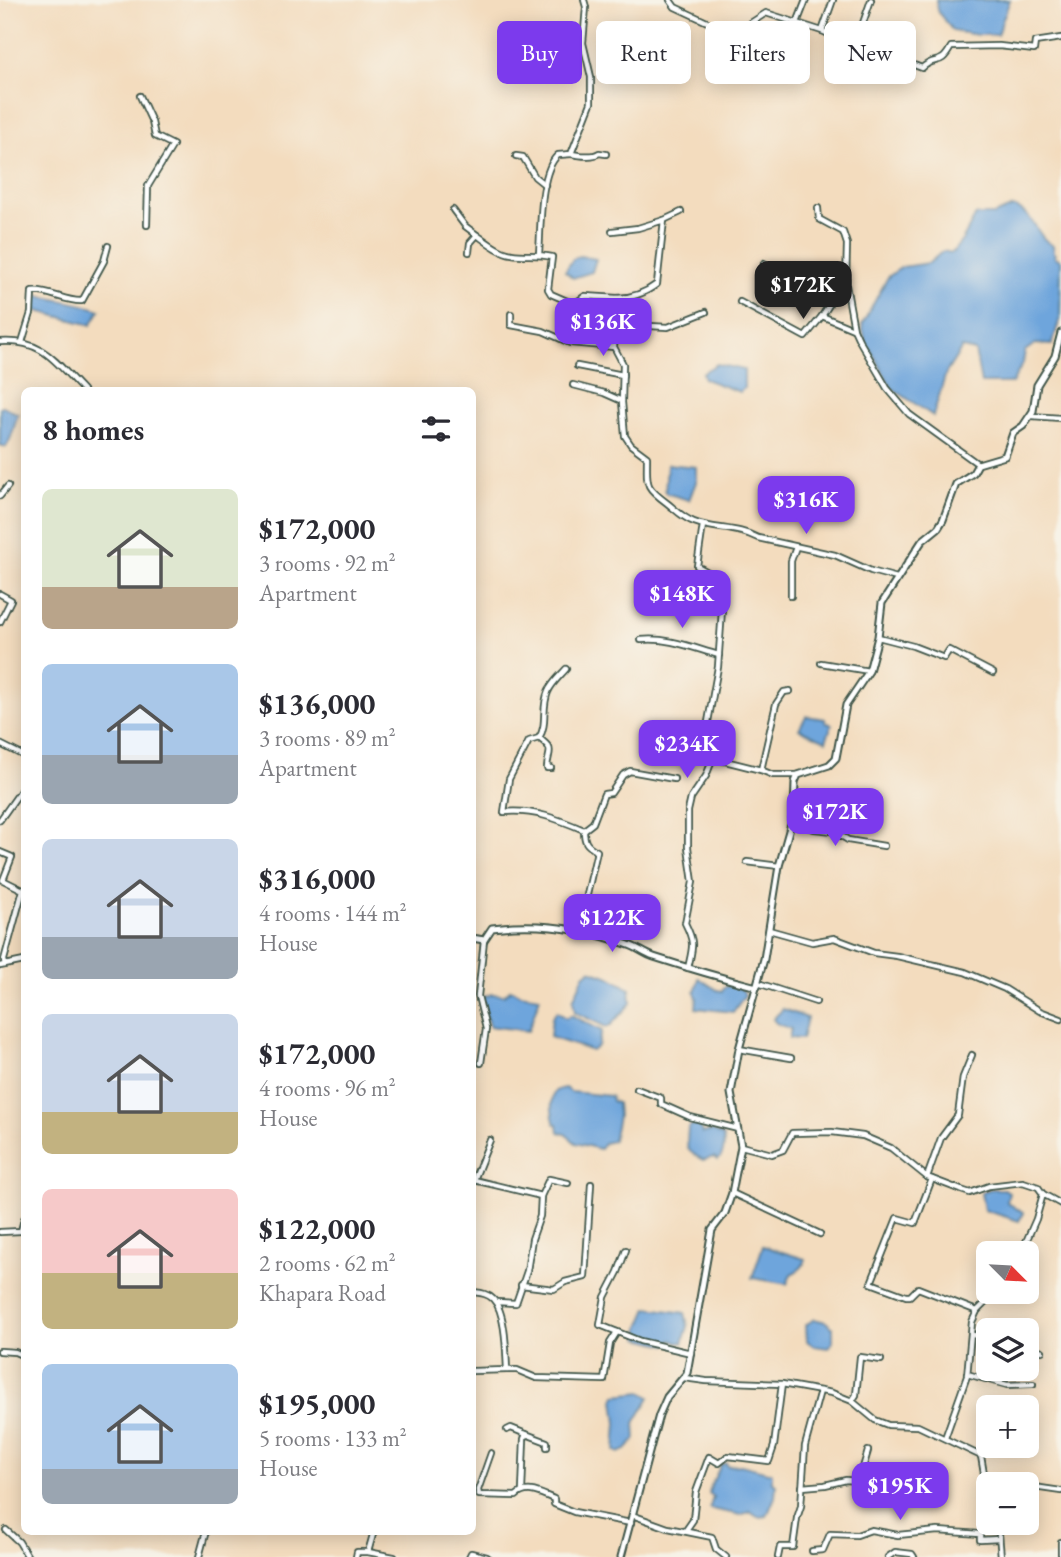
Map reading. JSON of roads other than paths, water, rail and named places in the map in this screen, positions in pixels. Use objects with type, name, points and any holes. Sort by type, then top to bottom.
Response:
[{"type":"street","points":[[571,154],[591,103],[591,77],[583,43],[586,7],[584,0]]},
{"type":"street","points":[[670,0],[675,7],[705,22]]},
{"type":"street","points":[[798,21],[806,0]]},
{"type":"street","points":[[810,27],[822,31],[833,0]]},
{"type":"street","points":[[864,21],[871,0]]},
{"type":"street","points":[[754,21],[766,13],[791,21]]},
{"type":"street","points":[[916,66],[922,68],[929,62],[941,61],[951,47],[999,46],[1034,50],[1035,42],[1061,38]]},
{"type":"street","points":[[140,96],[152,122],[155,136],[173,145],[148,186],[147,225]]},
{"type":"street","points":[[539,254],[545,185],[551,161],[558,155],[606,154]]},
{"type":"street","points":[[516,156],[523,156],[535,177],[545,185]]},
{"type":"street","points":[[818,208],[819,219],[843,232],[847,244],[846,285],[854,329],[887,388],[909,414],[978,464]]},
{"type":"street","points":[[453,210],[465,226],[499,249],[513,254],[552,257],[548,289],[551,294],[574,304],[584,296],[617,298],[638,295],[657,284],[664,220]]},
{"type":"street","points":[[612,231],[638,228],[681,212]]},
{"type":"street","points":[[469,253],[470,243],[477,235]]},
{"type":"street","points":[[22,342],[31,313],[32,292],[82,302],[104,261],[108,246]]},
{"type":"street","points":[[740,302],[805,337],[829,305],[828,295],[764,263]]},
{"type":"street","points":[[617,298],[613,324],[614,347],[623,364],[625,436],[631,445],[647,457],[648,486],[652,492],[682,515],[703,525],[748,532],[758,538],[835,555],[897,578]]},
{"type":"street","points":[[613,324],[667,327],[706,312]]},
{"type":"street","points":[[511,314],[511,325],[543,331],[570,343],[614,347]]},
{"type":"street","points":[[822,316],[854,329]]},
{"type":"street","points":[[713,758],[773,775],[798,775],[829,765],[836,758],[846,705],[869,671],[878,637],[882,603],[922,541],[943,520],[956,484],[973,473],[978,464],[1005,456],[1013,433],[1031,416],[1037,385],[1058,357],[1061,334]]},
{"type":"street","points":[[0,342],[22,342],[55,358],[80,387]]},
{"type":"street","points":[[577,366],[622,375]]},
{"type":"street","points":[[573,385],[604,393],[622,402]]},
{"type":"street","points":[[1031,416],[1061,418]]},
{"type":"street","points":[[0,496],[8,486]]},
{"type":"street","points":[[688,968],[694,945],[691,932],[685,923],[693,882],[688,847],[688,811],[691,798],[706,776],[713,758],[707,742],[708,722],[719,654],[724,581],[696,566],[703,525]]},
{"type":"street","points":[[791,596],[791,561],[796,547]]},
{"type":"street","points":[[0,594],[11,600],[0,622]]},
{"type":"street","points":[[878,637],[944,658],[949,650],[993,673]]},
{"type":"street","points":[[641,640],[681,643],[719,654]]},
{"type":"street","points":[[821,663],[869,671]]},
{"type":"street","points":[[566,669],[548,689],[544,729],[539,738],[529,741],[509,779],[504,812],[531,812],[563,820],[584,830]]},
{"type":"street","points":[[761,770],[776,705],[783,692],[790,691]]},
{"type":"street","points":[[539,738],[551,752],[547,768],[551,768]]},
{"type":"street","points":[[0,744],[21,754]]},
{"type":"street","points":[[584,830],[593,824],[604,794],[611,793],[623,775],[630,771],[674,779]]},
{"type":"street","points":[[621,1557],[659,1415],[667,1398],[684,1378],[691,1353],[712,1230],[724,1213],[732,1193],[741,1146],[731,1093],[739,1049],[769,930],[779,866],[792,823],[795,782],[798,775]]},
{"type":"street","points":[[0,820],[21,790]]},
{"type":"street","points":[[792,823],[833,831],[848,840],[884,846]]},
{"type":"street","points":[[579,930],[597,851],[584,841],[584,830]]},
{"type":"street","points":[[0,852],[12,857],[3,880],[21,889]]},
{"type":"street","points":[[747,862],[779,866]]},
{"type":"street","points":[[21,897],[2,965],[21,962]]},
{"type":"street","points":[[481,1063],[486,1029],[478,996],[484,940],[492,929],[554,927],[579,930],[688,968],[816,1002]]},
{"type":"street","points":[[769,930],[812,942],[834,939],[874,953],[965,972],[1005,989],[1040,1011],[1061,1019]]},
{"type":"street","points":[[476,939],[484,940]]},
{"type":"street","points":[[739,1049],[791,1058]]},
{"type":"street","points":[[972,1055],[963,1077],[958,1115],[941,1138],[915,1223],[897,1218],[871,1283],[906,1296],[910,1296],[918,1288],[977,1311]]},
{"type":"street","points":[[638,1089],[661,1098],[661,1104],[690,1117],[738,1129]]},
{"type":"street","points":[[741,1146],[772,1154],[783,1150],[792,1133],[849,1133],[891,1147],[929,1178],[970,1193],[989,1186],[1023,1182],[1038,1187],[1043,1194],[1061,1203]]},
{"type":"street","points":[[476,1175],[490,1140]]},
{"type":"street","points":[[476,1293],[484,1294],[496,1302],[515,1304],[527,1271],[532,1239],[540,1216],[541,1196],[549,1179],[568,1183]]},
{"type":"street","points":[[476,1180],[541,1196]]},
{"type":"street","points":[[521,1285],[554,1289],[565,1282],[585,1277],[591,1184]]},
{"type":"street","points":[[732,1193],[820,1234]]},
{"type":"street","points":[[1026,1241],[1043,1194]]},
{"type":"street","points":[[0,1232],[21,1231]]},
{"type":"street","points":[[626,1250],[605,1297],[600,1325],[640,1341],[691,1353]]},
{"type":"street","points":[[496,1302],[505,1339],[508,1370]]},
{"type":"street","points":[[945,1438],[967,1374],[972,1322],[984,1304]]},
{"type":"street","points":[[476,1371],[517,1370],[536,1378],[604,1380],[610,1343],[617,1332]]},
{"type":"street","points":[[972,1335],[976,1335]]},
{"type":"street","points":[[0,1351],[21,1355]]},
{"type":"street","points":[[852,1401],[856,1395],[860,1357],[881,1360]]},
{"type":"street","points":[[967,1374],[1007,1385],[1032,1384]]},
{"type":"street","points":[[684,1378],[782,1384],[832,1393],[852,1401],[864,1413],[888,1425],[918,1426],[981,1456],[984,1472]]},
{"type":"street","points":[[686,1530],[693,1520],[696,1492],[709,1457],[719,1463],[728,1456],[769,1461],[774,1446],[782,1384]]},
{"type":"street","points":[[778,1557],[780,1547],[793,1547],[801,1507],[805,1446],[820,1391]]},
{"type":"street","points":[[507,1430],[510,1428],[544,1440],[547,1447]]},
{"type":"street","points":[[522,1491],[526,1434]]},
{"type":"street","points":[[859,1481],[868,1451]]},
{"type":"street","points":[[491,1453],[477,1494],[494,1497],[516,1496],[522,1491],[533,1491],[554,1499],[554,1504],[574,1512],[631,1523]]},
{"type":"street","points":[[802,1487],[846,1480],[881,1483]]},
{"type":"street","points":[[1039,1488],[1061,1491]]},
{"type":"street","points":[[632,1515],[668,1528],[712,1537],[716,1549],[726,1557]]},
{"type":"street","points":[[6,1530],[19,1542],[27,1557]]},
{"type":"street","points":[[812,1551],[823,1550],[830,1534],[857,1535],[871,1530],[898,1535],[938,1531],[980,1534],[980,1540],[999,1539]]},
{"type":"street","points":[[199,1557],[205,1535]]},
{"type":"street","points":[[368,1552],[373,1535]]},
{"type":"street","points":[[999,1535],[1001,1557]]},
{"type":"street","points":[[1061,1542],[1061,1554]]},
{"type":"street","points":[[356,1557],[357,1552],[394,1557]]},
{"type":"street","points":[[888,1557],[895,1552],[912,1554],[914,1557]]},
{"type":"street","points":[[469,1557],[471,1553],[486,1557]]},
{"type":"water","points":[[936,0],[1010,0],[997,35],[978,35],[953,31],[938,12]]},
{"type":"water","points":[[1013,207],[1027,215],[1053,246],[1055,257],[1061,260],[1060,318],[1052,345],[1035,344],[1025,351],[1023,363],[1012,383],[981,383],[975,351],[962,348],[946,373],[933,416],[892,388],[865,340],[862,325],[888,277],[902,267],[929,263],[943,251],[952,253],[976,215],[994,215]]},
{"type":"water","points":[[580,256],[596,259],[592,272],[573,278],[565,271],[573,259]]},
{"type":"water","points":[[36,295],[100,310],[91,325],[34,310]]},
{"type":"water","points":[[717,364],[744,370],[744,388],[740,392],[704,379],[702,373]]},
{"type":"water","points":[[3,406],[18,414],[6,447],[0,445],[0,408]]},
{"type":"water","points":[[667,464],[696,467],[696,482],[689,500],[665,493]]},
{"type":"water","points":[[806,716],[825,719],[826,723],[832,724],[826,741],[799,729]]},
{"type":"water","points":[[590,970],[610,977],[630,989],[631,1003],[606,1027],[575,1012],[573,1000],[584,975]]},
{"type":"water","points":[[699,978],[717,990],[722,991],[724,987],[732,985],[743,990],[745,995],[733,1012],[696,1008],[695,992]]},
{"type":"water","points":[[511,989],[520,994],[540,997],[528,1031],[489,1026],[483,997],[492,994],[504,995]]},
{"type":"water","points":[[783,1009],[807,1018],[802,1039],[789,1038],[791,1029],[773,1019]]},
{"type":"water","points":[[557,1011],[566,1018],[571,1015],[602,1031],[598,1046],[592,1051],[550,1037],[552,1017]]},
{"type":"water","points":[[565,1088],[571,1092],[611,1096],[612,1101],[617,1103],[618,1116],[613,1141],[604,1143],[600,1149],[576,1143],[559,1132],[553,1117],[552,1100],[555,1092]]},
{"type":"water","points":[[699,1125],[702,1133],[713,1131],[723,1136],[723,1152],[718,1160],[714,1157],[703,1160],[689,1150],[688,1128]]},
{"type":"water","points":[[990,1189],[1004,1189],[1009,1192],[1007,1202],[1023,1213],[1019,1221],[984,1210],[981,1193]]},
{"type":"water","points":[[763,1246],[805,1259],[799,1270],[791,1274],[787,1284],[752,1278]]},
{"type":"water","points":[[648,1308],[685,1313],[688,1326],[683,1343],[672,1340],[667,1345],[639,1338],[640,1327]]},
{"type":"water","points":[[814,1319],[826,1322],[833,1328],[833,1342],[828,1348],[814,1346],[807,1341],[806,1325]]},
{"type":"water","points":[[642,1392],[650,1397],[635,1423],[636,1439],[626,1450],[619,1453],[615,1451],[617,1423],[614,1400],[616,1395]]},
{"type":"water","points":[[726,1463],[728,1466],[741,1465],[772,1473],[772,1482],[776,1484],[775,1497],[767,1516],[759,1517],[750,1511],[741,1515],[711,1509],[711,1485],[720,1465]]}]
